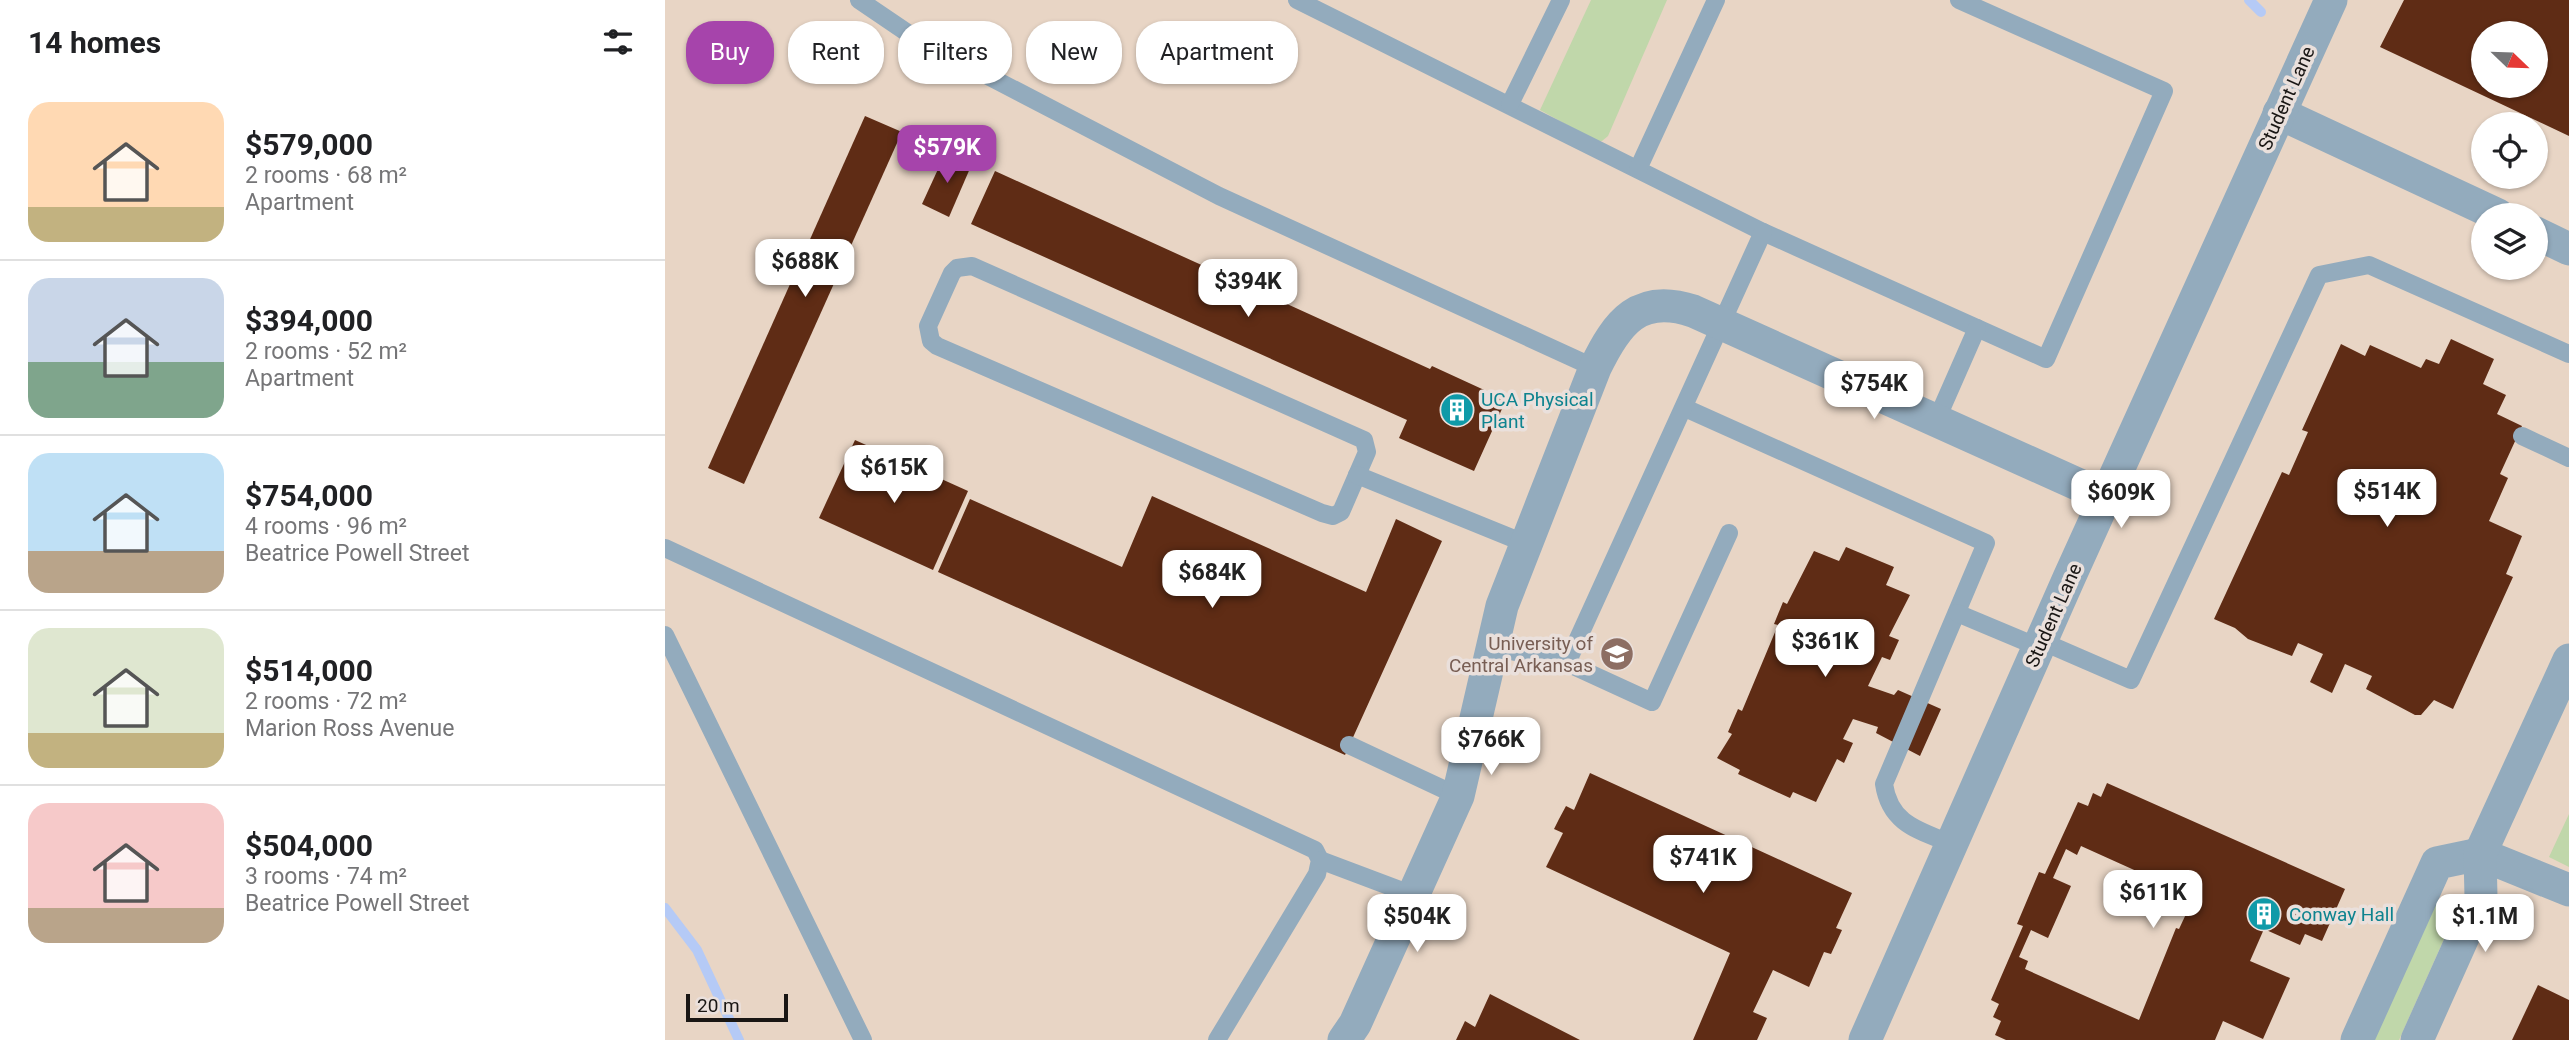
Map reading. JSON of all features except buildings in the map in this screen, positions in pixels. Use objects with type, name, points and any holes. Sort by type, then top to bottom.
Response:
[{"type":"street","name":"Student Lane","points":[[1865,1040],[2040,644],[2331,0]]},
{"type":"street","points":[[2279,113],[2472,203]]},
{"type":"street","points":[[2548,239],[2569,249]]},
{"type":"street","points":[[1344,1040],[1355,1024],[1458,796],[1502,606],[1524,543],[1595,368],[1618,327],[1644,308],[1674,304],[1723,323],[2106,497]]},
{"type":"street","points":[[2417,1040],[2481,897],[2480,854],[2569,660]]},
{"type":"street","points":[[2357,1040],[2437,863],[2480,854],[2569,890]]},
{"type":"lane","points":[[859,0],[915,38],[1219,197],[1595,368]]},
{"type":"lane","points":[[1297,0],[1763,232],[2046,359],[2164,91],[1959,0]]},
{"type":"lane","points":[[1510,104],[1561,0]]},
{"type":"lane","points":[[1638,169],[1716,0]]},
{"type":"lane","points":[[1567,663],[1763,232]]},
{"type":"lane","points":[[1957,613],[2131,680],[2319,275],[2369,265],[2569,354]]},
{"type":"lane","points":[[964,266],[981,269],[1359,437],[1368,449],[1357,475],[1341,512],[1327,515],[944,350],[931,341],[928,327],[952,273],[964,266]]},
{"type":"lane","points":[[1937,419],[1977,328]]},
{"type":"lane","points":[[1685,408],[1986,544],[1884,784],[1887,802],[1895,814],[1909,826],[1952,844]]},
{"type":"lane","points":[[2522,436],[2569,458]]},
{"type":"lane","points":[[1357,475],[1524,543]]},
{"type":"lane","points":[[1492,647],[1567,663],[1652,702],[1729,533]]},
{"type":"lane","points":[[665,548],[1308,846],[1320,860],[1413,895]]},
{"type":"lane","points":[[665,635],[863,1040]]},
{"type":"lane","points":[[1349,745],[1458,796]]},
{"type":"lane","points":[[1217,1040],[1317,874],[1320,860]]},
{"type":"shaded area","name":"University of Central Arkansas","points":[[665,0],[2569,0],[2569,1040],[665,1040]]},
{"type":"green space","points":[[1591,0],[1667,0],[1608,136],[1602,141],[1596,141],[1540,110]]},
{"type":"green space","points":[[2569,814],[2569,867],[2549,857]]},
{"type":"green space","points":[[2431,898],[2457,910],[2399,1040],[2366,1040]]},
{"type":"waterway","points":[[2249,0],[2261,12]]},
{"type":"waterway","points":[[665,908],[697,950],[739,1040]]},
{"type":"place","name":"UCA Physical Plant","points":[[1457,410]]},
{"type":"place","name":"University of Central Arkansas","points":[[1617,654]]},
{"type":"place","name":"Conway Hall","points":[[2264,914]]}]
